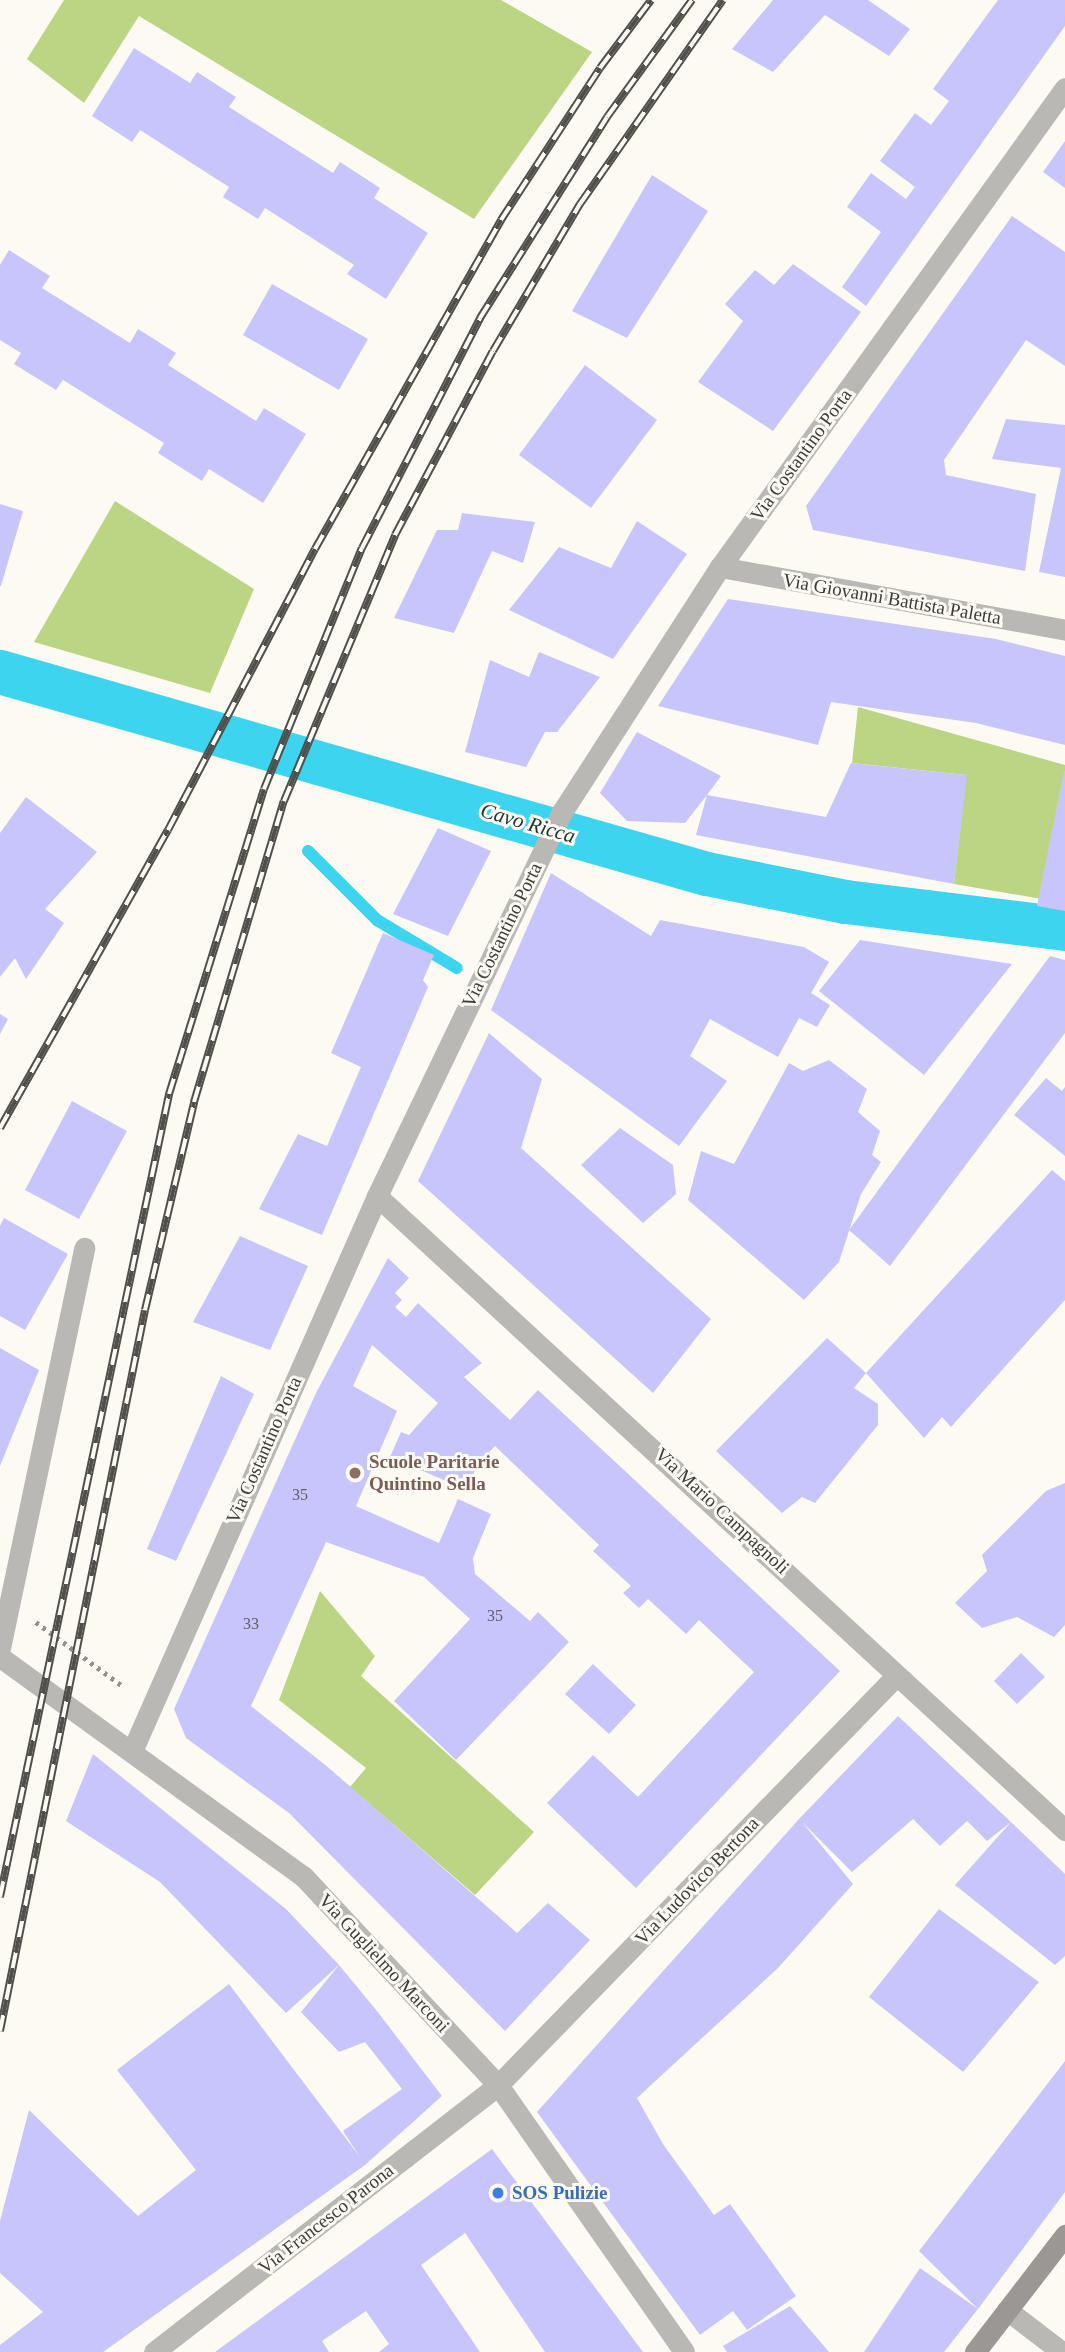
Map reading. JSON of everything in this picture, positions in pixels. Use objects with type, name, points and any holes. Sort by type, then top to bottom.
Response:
[{"type":"main road","points":[[975,2352],[1065,2235]]},
{"type":"street","name":"Via Costantino Porta","points":[[133,1749],[377,1196],[562,812],[720,567],[1065,88]]},
{"type":"street","name":"Via Giovanni Battista Paletta","points":[[720,567],[1065,630]]},
{"type":"street","name":"Via Mario Campagnoli","points":[[377,1196],[667,1459],[895,1677],[1065,1830]]},
{"type":"street","points":[[0,1648],[84,1248]]},
{"type":"street","name":"Via Guglielmo Marconi","points":[[0,1657],[133,1749],[303,1876],[498,2085],[684,2352]]},
{"type":"street","name":"Via Ludovico Bertona","points":[[498,2085],[895,1677]]},
{"type":"street","name":"Via Francesco Parona","points":[[154,2352],[498,2085]]},
{"type":"street","points":[[1007,2310],[1062,2352]]},
{"type":"path","points":[[9,1605],[124,1687]]},
{"type":"green space","points":[[64,0],[501,0],[592,52],[474,219],[139,16],[84,103],[27,59]]},
{"type":"green space","points":[[115,501],[254,589],[210,693],[34,642]]},
{"type":"green space","points":[[858,707],[1065,765],[1065,903],[954,884],[966,775],[852,763]]},
{"type":"green space","points":[[320,1591],[375,1656],[361,1676],[534,1832],[475,1895],[350,1787],[366,1768],[279,1700]]},
{"type":"building","points":[[773,0],[868,0],[910,29],[889,56],[825,15],[773,72],[732,49]]},
{"type":"building","points":[[998,0],[1065,0],[1065,26],[866,306],[842,287],[881,232],[847,207],[871,173],[906,199],[915,187],[880,161],[915,113],[931,125],[949,101],[933,89]]},
{"type":"building","points":[[134,48],[190,83],[197,72],[236,97],[229,107],[333,173],[340,162],[380,188],[374,198],[428,233],[386,299],[347,274],[354,265],[265,208],[258,219],[223,197],[229,187],[140,130],[132,142],[92,116]]},
{"type":"building","points":[[1065,141],[1065,188],[1043,172]]},
{"type":"building","points":[[652,175],[708,211],[627,338],[572,311]]},
{"type":"building","points":[[1012,216],[1065,252],[1065,366],[1026,340],[944,460],[946,475],[1036,494],[1025,571],[813,530],[806,506]]},
{"type":"building","points":[[9,250],[50,276],[42,288],[130,343],[138,329],[176,353],[168,365],[256,421],[264,408],[306,434],[263,503],[209,469],[202,481],[158,453],[164,443],[63,380],[56,390],[14,364],[21,353],[0,340],[0,265]]},
{"type":"building","points":[[793,264],[861,312],[773,431],[698,382],[743,321],[725,304],[755,270],[774,285]]},
{"type":"building","points":[[272,284],[368,339],[339,390],[243,335]]},
{"type":"building","points":[[585,365],[657,420],[591,508],[519,455]]},
{"type":"building","points":[[1006,419],[1065,425],[1065,577],[1039,572],[1061,468],[992,459]]},
{"type":"building","points":[[0,504],[23,511],[1,586],[0,586]]},
{"type":"building","points":[[462,513],[535,522],[523,563],[492,551],[454,633],[394,618],[437,530],[458,530]]},
{"type":"building","points":[[637,521],[687,554],[613,659],[509,610],[559,547],[611,568]]},
{"type":"building","points":[[728,599],[996,639],[1065,656],[1065,745],[976,723],[831,702],[818,745],[658,706]]},
{"type":"building","points":[[539,652],[600,677],[557,732],[545,732],[526,767],[465,752],[490,660],[529,677]]},
{"type":"building","points":[[637,732],[721,776],[685,823],[627,821],[600,793]]},
{"type":"building","points":[[851,763],[967,775],[954,884],[696,835],[707,795],[826,817]]},
{"type":"building","points":[[1065,771],[1065,911],[1037,906]]},
{"type":"building","points":[[26,797],[97,852],[45,909],[64,923],[26,979],[15,958],[0,977],[0,833]]},
{"type":"building","points":[[438,828],[491,851],[448,936],[393,914]]},
{"type":"building","points":[[551,873],[651,936],[660,920],[804,947],[829,962],[811,993],[830,1005],[817,1027],[799,1018],[778,1057],[710,1019],[690,1056],[727,1081],[679,1146],[491,1010]]},
{"type":"building","points":[[383,933],[434,955],[423,980],[428,987],[322,1235],[259,1209],[298,1134],[327,1146],[361,1067],[331,1053]]},
{"type":"building","points":[[860,940],[1012,964],[924,1075],[819,991]]},
{"type":"building","points":[[1050,956],[1065,960],[1065,1033],[890,1266],[849,1230]]},
{"type":"building","points":[[0,1014],[8,1019],[0,1034]]},
{"type":"building","points":[[489,1033],[542,1079],[521,1148],[711,1319],[653,1393],[418,1181]]},
{"type":"building","points":[[829,1060],[867,1089],[858,1112],[880,1131],[872,1155],[881,1162],[861,1194],[839,1262],[804,1300],[688,1200],[701,1151],[734,1164],[789,1063],[803,1071]]},
{"type":"building","points":[[1046,1078],[1062,1091],[1065,1087],[1065,1156],[1014,1115]]},
{"type":"building","points":[[72,1101],[127,1131],[79,1219],[25,1190]]},
{"type":"building","points":[[620,1128],[673,1165],[676,1194],[643,1223],[581,1165]]},
{"type":"building","points":[[1052,1170],[1065,1181],[1065,1300],[951,1427],[942,1417],[924,1438],[866,1373]]},
{"type":"building","points":[[4,1218],[68,1254],[25,1330],[0,1316],[0,1226]]},
{"type":"building","points":[[240,1236],[308,1266],[270,1350],[193,1322]]},
{"type":"building","points":[[388,1258],[409,1278],[395,1293],[402,1300],[395,1307],[406,1317],[418,1303],[482,1363],[464,1377],[510,1420],[538,1390],[840,1671],[636,1888],[547,1803],[593,1755],[638,1797],[754,1672],[699,1620],[686,1634],[648,1599],[639,1608],[623,1593],[631,1586],[593,1551],[599,1545],[495,1446],[477,1465],[467,1490],[390,1457],[401,1432],[409,1435],[438,1403],[372,1345],[353,1386],[397,1411],[356,1506],[439,1543],[458,1499],[491,1514],[473,1558],[475,1574],[530,1621],[538,1612],[569,1642],[456,1760],[394,1701],[470,1619],[424,1577],[326,1542],[251,1706],[329,1768],[517,1933],[548,1903],[590,1940],[505,2031],[289,1813],[186,1738],[174,1709],[316,1393]]},
{"type":"building","points":[[827,1338],[866,1373],[854,1388],[878,1404],[878,1425],[815,1503],[802,1497],[782,1513],[716,1451]]},
{"type":"building","points":[[0,1348],[39,1370],[0,1466]]},
{"type":"building","points":[[221,1376],[254,1394],[176,1561],[147,1549]]},
{"type":"building","points":[[1065,1483],[1065,1625],[1054,1637],[1017,1617],[982,1628],[955,1603],[987,1571],[982,1555],[1046,1491]]},
{"type":"building","points":[[1021,1653],[1045,1677],[1017,1704],[994,1681]]},
{"type":"building","points":[[593,1664],[636,1705],[609,1734],[565,1694]]},
{"type":"building","points":[[898,1716],[1011,1822],[987,1841],[967,1821],[940,1846],[913,1819],[852,1872],[802,1822],[853,1884],[778,1968],[637,2098],[663,2144],[714,2215],[730,2204],[796,2296],[747,2330],[733,2311],[700,2335],[537,2112],[799,1819]]},
{"type":"building","points":[[93,1754],[286,1909],[339,1965],[286,2013],[160,1882],[66,1821]]},
{"type":"building","points":[[1011,1822],[1065,1874],[1065,1956],[1055,1965],[955,1885]]},
{"type":"building","points":[[939,1909],[1039,1982],[963,2072],[869,1997]]},
{"type":"building","points":[[339,1965],[442,2096],[365,2165],[103,2352],[0,2352],[0,2345],[43,2312],[0,2273],[0,2221],[29,2110],[138,2216],[196,2170],[117,2070],[229,1984],[360,2157],[343,2131],[402,2089],[365,2042],[339,2052],[301,2012]]},
{"type":"building","points":[[1065,2061],[1065,2192],[978,2309],[919,2251]]},
{"type":"building","points":[[492,2149],[643,2352],[545,2352],[465,2233],[421,2265],[480,2352],[379,2352],[389,2344],[366,2311],[322,2341],[329,2352],[215,2352]]},
{"type":"building","points":[[920,2268],[978,2309],[944,2352],[864,2352]]},
{"type":"building","points":[[790,2306],[829,2352],[727,2352],[723,2346]]},
{"type":"waterway","name":"Cavo Ricca","points":[[0,672],[707,874],[846,902],[1065,929]]},
{"type":"waterway","points":[[308,851],[377,920],[457,968]]},
{"type":"railway","points":[[0,1128],[168,830],[315,549],[501,220],[600,68],[651,0]]},
{"type":"railway","points":[[0,1897],[169,1094],[264,789],[362,548],[480,318],[607,117],[692,0]]},
{"type":"railway","points":[[0,2031],[145,1310],[194,1102],[284,801],[395,535],[493,351],[580,204],[723,0]]},
{"type":"place","name":"Scuole Paritarie Quintino Sella","points":[[355,1473]]},
{"type":"place","name":"SOS Pulizie","points":[[498,2193]]}]
